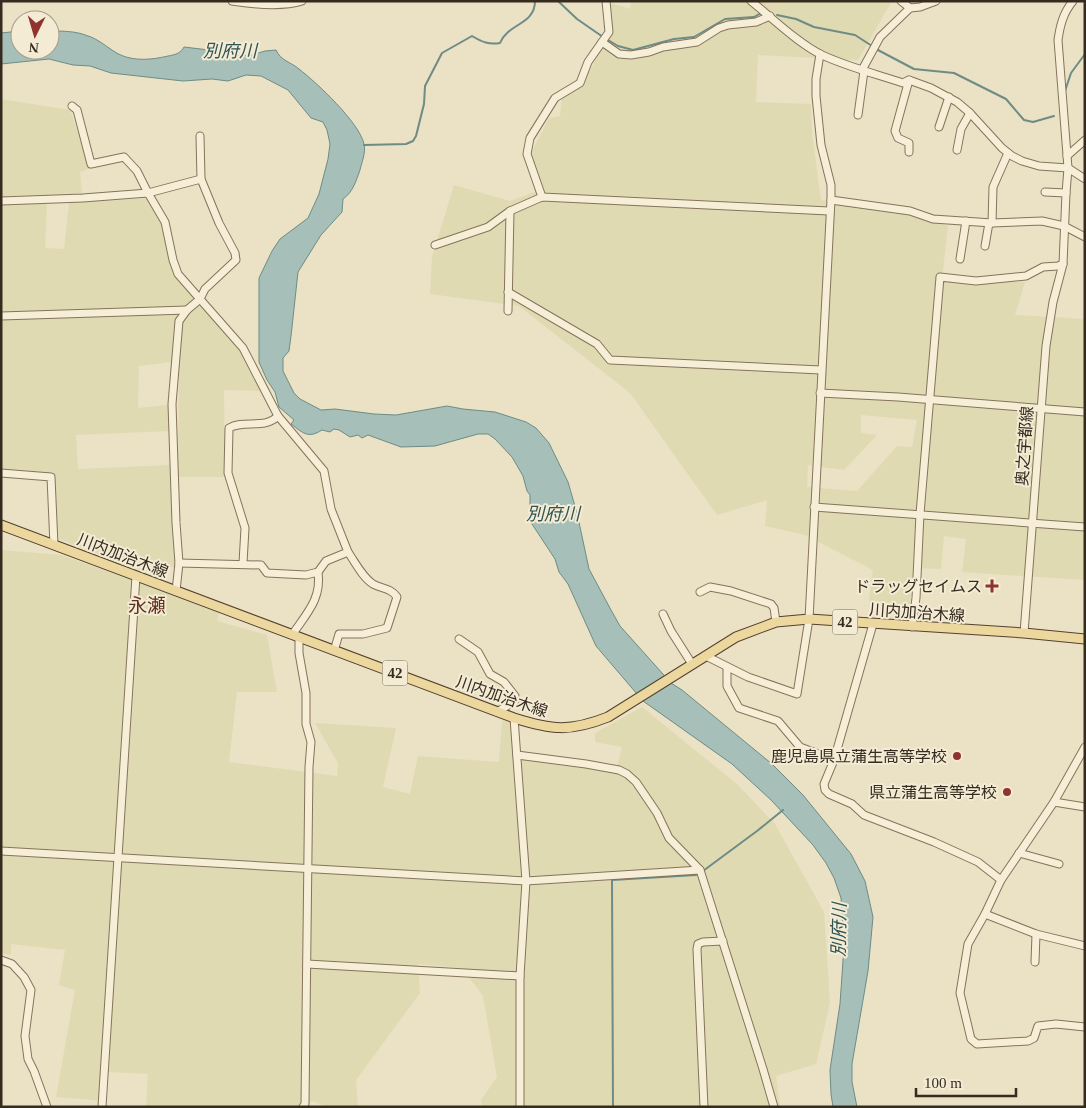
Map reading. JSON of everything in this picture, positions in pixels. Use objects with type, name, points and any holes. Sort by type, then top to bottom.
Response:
[{"type":"main road","name":"川内加治木線","points":[[1,525],[537,726],[570,729],[608,717],[736,637],[776,622],[808,619],[1024,633],[1085,639]]},
{"type":"street","points":[[232,1],[291,4],[302,1]]},
{"type":"street","points":[[542,197],[527,154],[530,138],[554,98],[580,83],[588,62],[608,32],[606,1]]},
{"type":"street","points":[[750,1],[820,54],[903,83],[910,80],[949,97],[970,113],[1008,154],[1039,166],[1068,168],[1085,179]]},
{"type":"street","points":[[901,1],[910,8],[920,8],[936,1]]},
{"type":"street","points":[[1064,226],[1068,168],[1058,40],[1066,4],[1073,1]]},
{"type":"street","points":[[858,115],[863,70],[880,37],[910,8]]},
{"type":"street","points":[[602,41],[619,54],[631,55],[649,52],[663,46],[698,42],[728,24],[750,23],[770,16]]},
{"type":"street","points":[[706,656],[748,677],[797,694],[808,619],[831,200],[831,185],[821,145],[816,96],[816,79],[820,54]]},
{"type":"street","points":[[910,80],[895,131],[898,138],[909,143],[910,152]]},
{"type":"street","points":[[939,127],[949,97]]},
{"type":"street","points":[[72,106],[77,110],[91,164],[124,157],[137,170],[165,222],[178,274],[243,348],[278,416],[324,470],[331,509],[348,552],[362,574],[372,584],[393,591],[397,597],[387,628],[363,634],[340,634],[334,650]]},
{"type":"street","points":[[957,150],[961,129],[970,113]]},
{"type":"street","points":[[176,591],[180,563],[176,523],[172,404],[179,321],[187,310],[200,299],[205,289],[236,260],[235,253],[219,223],[201,179],[200,136]]},
{"type":"street","points":[[1067,156],[1085,140]]},
{"type":"street","points":[[985,246],[991,223],[993,187],[1008,154]]},
{"type":"street","points":[[1,201],[148,193],[201,179]]},
{"type":"street","points":[[1045,192],[1066,194]]},
{"type":"street","points":[[435,246],[488,227],[510,211],[542,197],[830,211]]},
{"type":"street","points":[[831,200],[910,210],[933,219],[991,223],[1042,221],[1064,226],[1085,237]]},
{"type":"street","points":[[508,311],[510,211]]},
{"type":"street","points":[[960,259],[966,221]]},
{"type":"street","name":"奥之宇都線","points":[[1024,633],[1047,332],[1063,264],[1064,226]]},
{"type":"street","points":[[912,627],[916,598],[920,514],[940,277],[976,281],[1026,276],[1043,267],[1063,264]]},
{"type":"street","points":[[508,292],[597,344],[610,360],[821,370]]},
{"type":"street","points":[[1,316],[187,310]]},
{"type":"street","points":[[820,393],[1085,412]]},
{"type":"street","points":[[244,564],[245,528],[228,474],[229,428],[234,425],[272,422],[278,416]]},
{"type":"street","points":[[1,473],[51,477],[54,545]]},
{"type":"street","points":[[814,507],[1085,527]]},
{"type":"street","points":[[180,563],[261,565],[267,573],[306,575],[318,572],[326,561],[348,552]]},
{"type":"street","points":[[307,1106],[309,767],[311,742],[306,724],[306,693],[295,636],[313,604],[320,584],[318,572]]},
{"type":"street","points":[[102,1107],[136,576]]},
{"type":"street","points":[[700,592],[710,588],[731,591],[771,604],[774,608],[776,622]]},
{"type":"street","points":[[663,614],[671,631],[692,664]]},
{"type":"street","points":[[873,624],[834,760],[824,784],[825,790],[829,794],[852,804],[864,815],[934,842],[978,862],[1000,880]]},
{"type":"street","points":[[459,639],[478,652],[490,674],[504,682],[514,696],[515,701],[497,712]]},
{"type":"street","points":[[727,667],[727,686],[739,708],[778,721],[800,747],[834,760]]},
{"type":"street","points":[[514,718],[526,881],[520,976],[520,1107]]},
{"type":"street","points":[[1085,747],[1054,802],[1000,880],[986,914],[968,944],[960,992],[971,1039],[977,1044],[1028,1041],[1034,1038],[1038,1026],[1056,1024],[1085,1026]]},
{"type":"street","points":[[517,754],[619,770],[636,782],[657,813],[670,838],[700,870],[774,1107]]},
{"type":"street","points":[[1054,802],[1085,806]]},
{"type":"street","points":[[1,851],[526,881],[700,870]]},
{"type":"street","points":[[1020,853],[1059,864]]},
{"type":"street","points":[[986,914],[1036,934],[1085,946]]},
{"type":"street","points":[[1035,962],[1036,934]]},
{"type":"street","points":[[704,1107],[697,949],[698,944],[703,942],[723,941]]},
{"type":"street","points":[[1,960],[12,964],[24,977],[30,990],[25,1036],[28,1059],[34,1070],[47,1107]]},
{"type":"street","points":[[307,964],[520,976]]},
{"type":"shaded area","points":[[632,1],[892,1],[858,60],[758,55],[756,102],[811,104],[812,133],[821,200],[913,214],[948,226],[942,279],[1025,282],[1015,315],[1085,319],[1085,580],[962,572],[966,539],[944,536],[941,569],[913,568],[910,605],[869,601],[873,570],[805,535],[765,526],[767,500],[717,515],[630,393],[519,306],[430,294],[432,257],[454,185],[510,201],[535,192],[531,153],[549,118],[560,116],[562,98],[582,86],[602,47],[613,32],[611,3],[630,9]],"holes":[[[861,415],[917,420],[912,447],[897,446],[857,491],[807,487],[808,465],[844,470],[877,435],[861,433]]]},
{"type":"shaded area","points":[[1,99],[70,110],[90,168],[80,172],[83,202],[150,198],[163,223],[171,261],[241,350],[262,391],[224,390],[225,477],[178,477],[179,361],[139,366],[138,408],[169,405],[170,431],[76,435],[78,469],[171,465],[175,567],[140,569],[56,538],[52,474],[1,469]],"holes":[[[47,202],[69,203],[64,249],[45,248]]]},
{"type":"shaded area","points":[[1,550],[61,555],[219,611],[217,621],[267,635],[277,692],[237,692],[229,762],[337,776],[338,763],[315,723],[396,728],[383,787],[410,794],[418,756],[499,762],[502,720],[518,726],[517,755],[615,773],[622,747],[595,742],[595,733],[642,707],[738,785],[775,824],[824,912],[830,1003],[816,1064],[776,1076],[780,1107],[482,1107],[481,1100],[497,1077],[483,996],[462,968],[418,964],[420,993],[356,1080],[358,1107],[328,1107],[312,1101],[305,1107],[146,1107],[148,1074],[108,1072],[105,1101],[56,1097],[75,990],[59,985],[65,950],[11,944],[11,955],[1,953]]},
{"type":"water","points":[[10,32],[10,60],[39,60],[1,64],[1,33]]},
{"type":"water","name":"別府川","points":[[60,32],[79,33],[92,37],[115,52],[134,59],[173,55],[184,47],[217,51],[219,54],[235,56],[276,50],[283,59],[316,84],[346,114],[361,135],[364,144],[364,154],[354,186],[343,199],[342,212],[321,235],[298,272],[289,351],[283,358],[283,371],[294,393],[300,399],[321,410],[335,409],[396,415],[447,406],[495,412],[526,422],[536,428],[549,443],[568,482],[589,569],[620,626],[671,683],[772,764],[803,795],[851,854],[865,881],[873,917],[868,971],[852,1064],[852,1082],[857,1107],[833,1107],[831,1094],[830,1070],[840,1004],[844,946],[841,898],[834,878],[813,845],[771,800],[732,764],[643,701],[596,646],[568,584],[559,572],[555,559],[530,521],[530,495],[523,476],[512,457],[488,434],[478,434],[435,446],[401,447],[368,435],[362,438],[358,435],[350,437],[334,429],[330,432],[322,430],[313,434],[306,434],[291,424],[294,420],[279,407],[275,392],[259,362],[259,278],[280,239],[308,218],[319,194],[330,144],[323,122],[311,118],[288,90],[261,76],[246,75],[228,81],[212,79],[183,81],[111,73],[90,66],[73,65],[53,60],[60,60]]},
{"type":"waterway","points":[[364,145],[406,144],[413,141],[424,104],[425,86],[442,53],[472,36],[492,44],[500,43],[509,31],[531,15],[535,1]]},
{"type":"waterway","points":[[558,1],[577,19],[603,37],[618,46],[633,50],[674,39],[694,37],[725,19],[754,17],[761,13]]},
{"type":"waterway","points":[[777,15],[796,19],[814,27],[855,35],[872,46]]},
{"type":"waterway","points":[[876,49],[914,69],[954,73],[1006,99],[1024,120],[1033,122],[1054,116]]},
{"type":"waterway","points":[[1065,91],[1071,73],[1085,54]]},
{"type":"waterway","points":[[703,871],[783,810]]},
{"type":"waterway","points":[[613,1107],[612,880],[696,875],[699,873]]},
{"type":"place","name":"ドラッグセイムス","points":[[992,586]]},
{"type":"place","name":"鹿児島県立蒲生高等学校","points":[[957,756]]},
{"type":"place","name":"県立蒲生高等学校","points":[[1007,792]]},
{"type":"district","name":"永瀬","points":[[147,605]]}]
